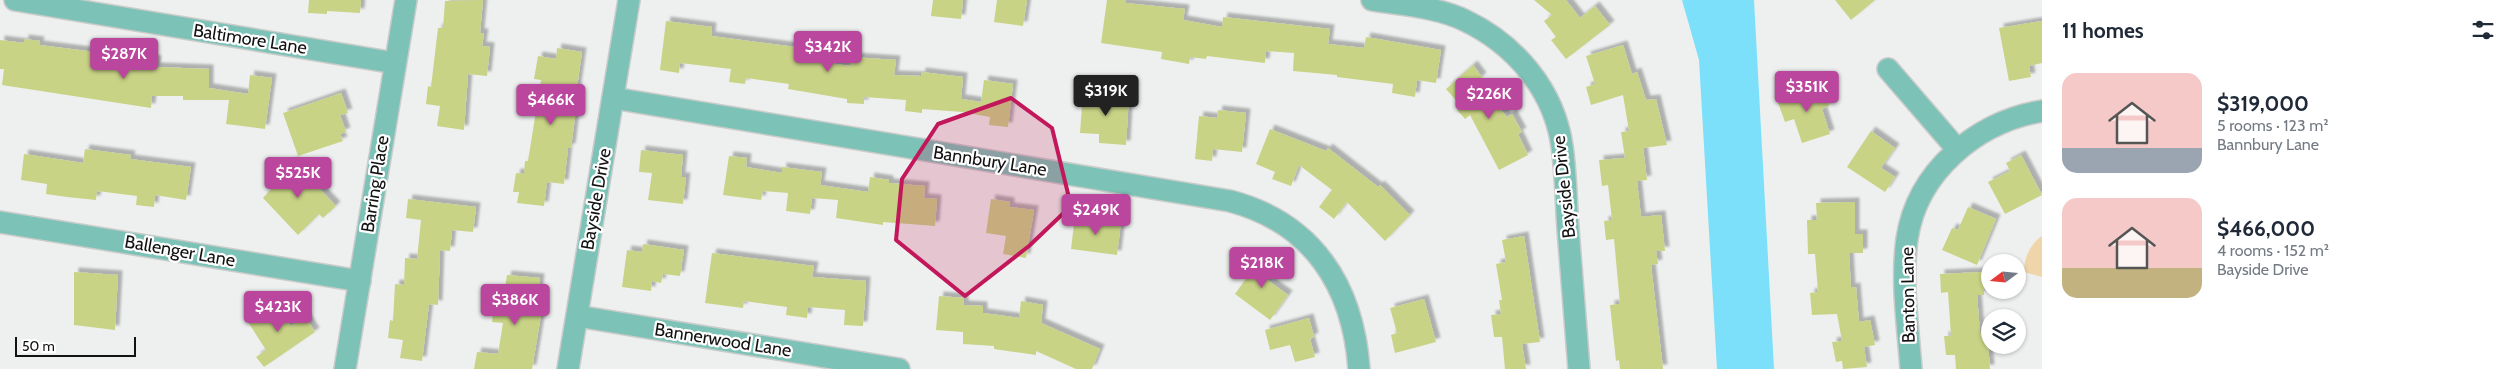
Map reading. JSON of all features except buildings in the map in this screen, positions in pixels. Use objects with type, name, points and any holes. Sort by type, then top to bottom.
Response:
[{"type":"street","name":"Baltimore Lane","points":[[15,0],[395,63]]},
{"type":"street","name":"Barring Place","points":[[345,369],[406,0]]},
{"type":"street","name":"Bayside Drive","points":[[568,369],[629,0]]},
{"type":"street","name":"Bayside Drive","points":[[1372,0],[1430,10],[1462,19],[1483,29],[1518,58],[1542,90],[1551,106],[1562,146],[1579,369]]},
{"type":"street","points":[[1888,69],[1957,148]]},
{"type":"street","name":"Bannbury Lane","points":[[613,98],[1230,201],[1257,209],[1297,234],[1330,271],[1345,299],[1350,313],[1359,369]]},
{"type":"street","name":"Banton Lane","points":[[1910,369],[1905,286],[1907,238],[1913,219],[1928,186],[1957,148],[1992,127],[2042,111]]},
{"type":"street","name":"Ballenger Lane","points":[[0,222],[360,281]]},
{"type":"street","name":"Bannerwood Lane","points":[[577,316],[899,369]]},
{"type":"highlighted area","points":[[1011,98],[1052,128],[1071,206],[1029,246],[965,296],[896,240],[902,179],[938,124]]},
{"type":"shaded area","points":[[2042,236],[2042,277],[2026,273],[2026,259],[2034,243]]},
{"type":"water","points":[[1682,0],[1754,0],[1774,369],[1717,369],[1699,60]]}]
